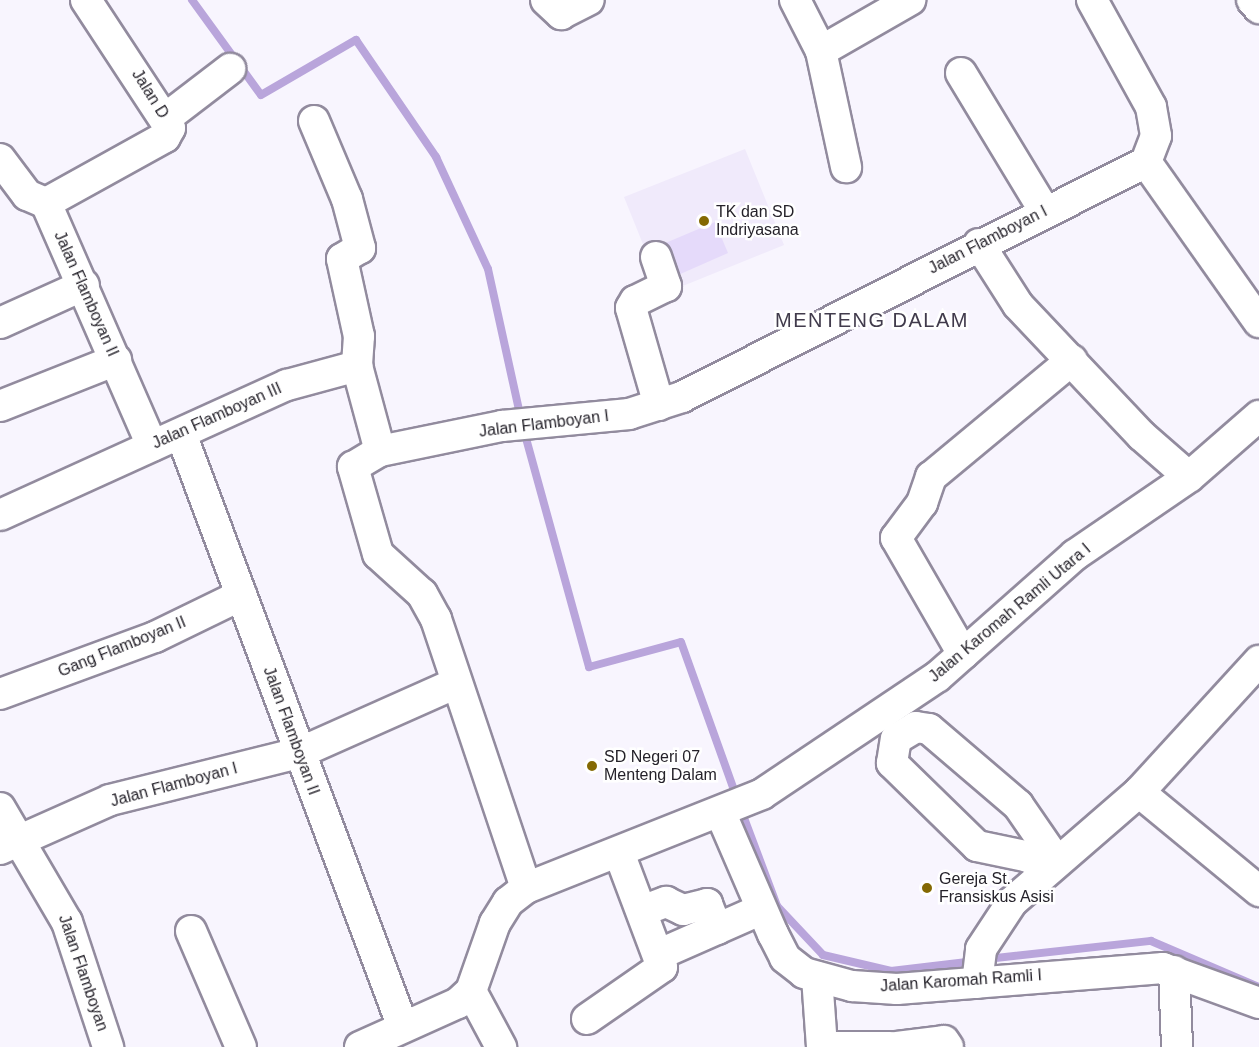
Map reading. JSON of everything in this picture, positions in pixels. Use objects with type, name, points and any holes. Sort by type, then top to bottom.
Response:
[{"type":"street","name":"Jalan D","points":[[46,203],[165,137],[170,128],[166,118],[87,0]]},
{"type":"street","points":[[550,7],[589,0]]},
{"type":"street","points":[[795,0],[820,51],[846,167]]},
{"type":"street","points":[[820,51],[910,0]]},
{"type":"street","points":[[1092,0],[1151,108],[1156,136],[1146,162],[1259,322]]},
{"type":"street","points":[[1252,0],[1259,8]]},
{"type":"street","points":[[166,118],[230,69]]},
{"type":"street","points":[[961,73],[1044,210]]},
{"type":"street","points":[[314,121],[347,199],[360,248],[342,259],[359,336],[357,366],[380,451]]},
{"type":"street","points":[[0,159],[27,195],[46,203]]},
{"type":"street","name":"Jalan Flamboyan I","points":[[526,888],[456,683],[422,594],[371,541],[352,475],[361,459],[380,451],[515,426],[629,414],[659,405],[724,380],[1044,210],[1146,162]]},
{"type":"street","name":"Jalan Flamboyan II","points":[[46,203],[84,285],[152,446]]},
{"type":"street","points":[[979,244],[1018,305],[1142,436],[1189,477]]},
{"type":"street","points":[[656,257],[666,286],[631,308],[659,405]]},
{"type":"street","points":[[0,323],[84,285]]},
{"type":"street","points":[[0,406],[116,360]]},
{"type":"street","points":[[963,654],[896,538],[922,503],[931,477],[1071,360]]},
{"type":"street","name":"Jalan Flamboyan III","points":[[0,515],[287,385],[357,366]]},
{"type":"street","name":"Jalan Karomah Ramli Utara I","points":[[728,812],[762,794],[963,654],[1076,555],[1189,477],[1259,416]]},
{"type":"street","name":"Jalan Flamboyan II","points":[[180,434],[403,1027]]},
{"type":"street","name":"Gang Flamboyan II","points":[[0,694],[155,637],[241,595]]},
{"type":"street","points":[[977,983],[981,950],[1012,902],[1053,863],[1078,849],[1139,792],[1259,661]]},
{"type":"street","name":"Jalan Flamboyan I","points":[[10,845],[110,801],[299,753],[456,683]]},
{"type":"street","points":[[916,727],[929,729],[1018,805],[1053,863],[977,846],[892,763],[896,739],[916,727]]},
{"type":"street","points":[[1139,792],[1259,891]]},
{"type":"street","name":"Jalan Flamboyan","points":[[0,808],[10,845],[68,922],[108,1047]]},
{"type":"street","points":[[360,1047],[458,1003],[471,991],[495,923],[507,902],[526,888],[620,855],[728,812]]},
{"type":"street","name":"Jalan Karomah Ramli I","points":[[728,812],[762,909],[785,958],[818,977],[897,989],[1079,972],[1174,971],[1259,1003]]},
{"type":"street","points":[[587,1019],[658,974],[660,954],[620,855]]},
{"type":"street","points":[[642,911],[666,902],[682,910],[708,904],[717,929]]},
{"type":"street","points":[[660,954],[762,909]]},
{"type":"street","points":[[191,931],[241,1047]]},
{"type":"street","points":[[1174,971],[1177,1047]]},
{"type":"street","points":[[818,977],[822,1047]]},
{"type":"street","points":[[471,991],[501,1047]]},
{"type":"street","points":[[897,1047],[944,1041],[948,1047]]},
{"type":"street","points":[[830,1047],[890,1047]]},
{"type":"shaded area","name":"TK dan SD Indriyasana","points":[[745,149],[784,245],[663,294],[624,197]]},
{"type":"shaded area","points":[[715,222],[728,253],[669,279],[656,247]]},
{"type":"waterway","points":[[192,0],[261,95],[356,40],[436,157],[488,269],[521,419]]},
{"type":"waterway","points":[[524,431],[589,667],[681,642],[737,798]]},
{"type":"waterway","points":[[741,810],[777,906],[823,955],[891,971],[975,961]]},
{"type":"waterway","points":[[987,959],[1151,941],[1259,987]]},
{"type":"place","name":"TK dan SD Indriyasana","points":[[704,221]]},
{"type":"place","name":"SD Negeri 07 Menteng Dalam","points":[[592,766]]},
{"type":"place","name":"Gereja St. Fransiskus Asisi","points":[[927,888]]},
{"type":"district","name":"MENTENG DALAM","points":[[872,320]]}]
